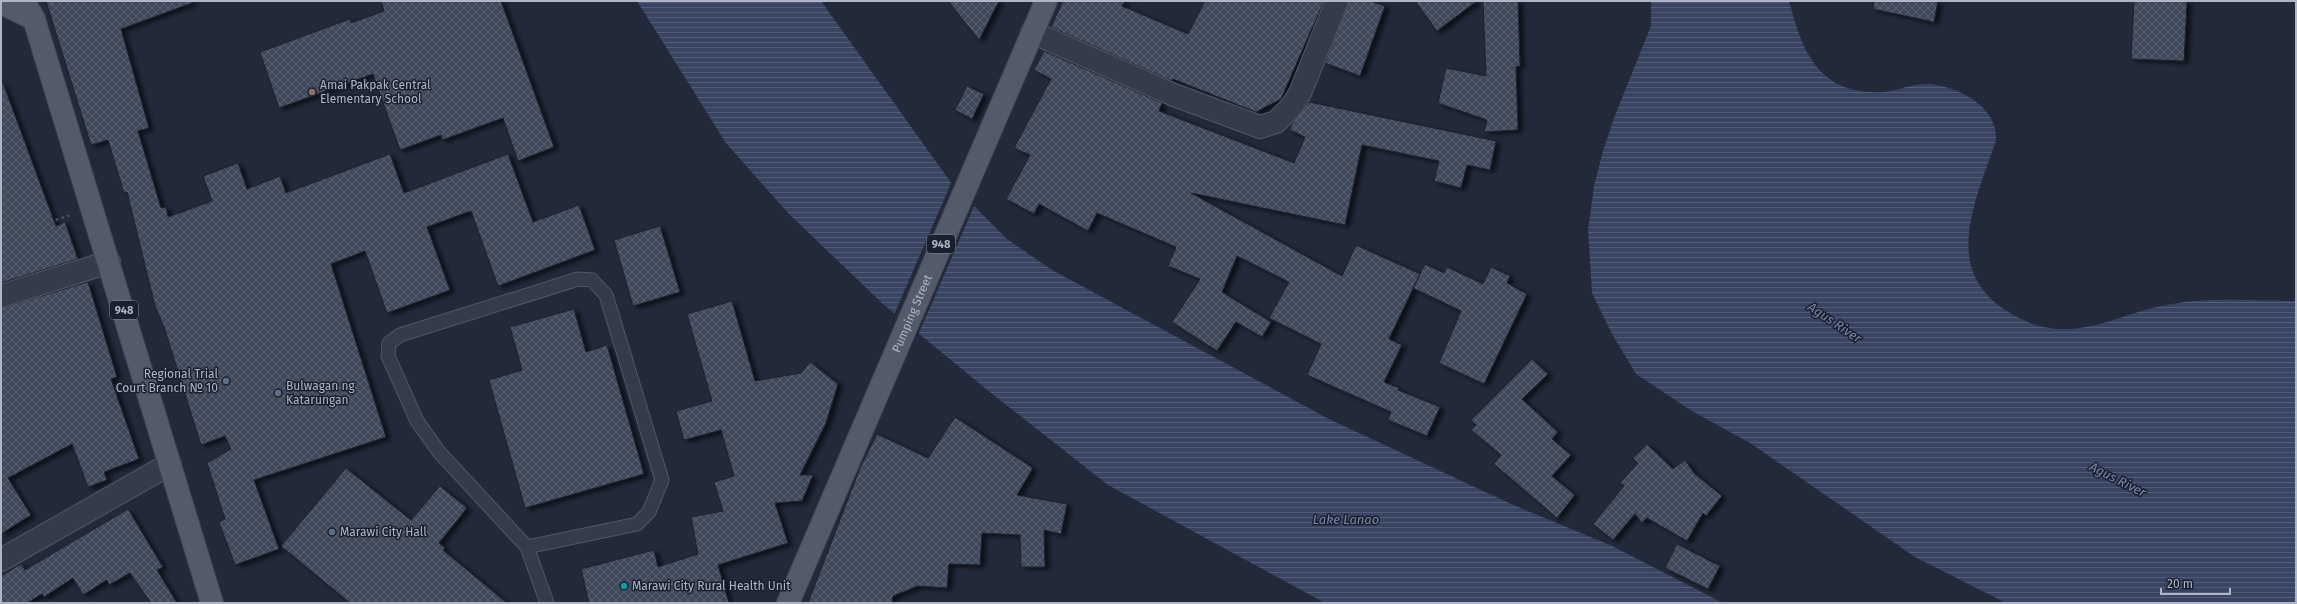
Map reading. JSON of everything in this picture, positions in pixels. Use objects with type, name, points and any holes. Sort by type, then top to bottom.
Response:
[{"type":"main road","name":"Pumping Street","points":[[788,603],[1046,1]]},
{"type":"main road","points":[[1,3],[29,10]]},
{"type":"main road","name":"948","points":[[29,10],[93,208],[212,603]]},
{"type":"street","points":[[1032,32],[1174,95],[1260,126],[1276,122],[1292,106],[1300,93],[1337,1]]},
{"type":"street","points":[[1,296],[109,262]]},
{"type":"street","points":[[1,560],[170,464]]},
{"type":"lane","points":[[527,547],[636,524],[649,512],[662,480],[606,294],[592,280],[578,279],[400,334],[389,343],[388,356],[417,421],[439,452],[527,547],[547,603]]},
{"type":"path","points":[[1,187],[16,233],[93,208]]},
{"type":"water","name":"Lake Lanao","points":[[637,1],[821,1],[952,184],[1007,239],[1052,270],[1329,419],[1511,504],[1610,545],[1723,603],[1325,603],[1108,485],[986,389],[883,304],[788,213],[726,143]]},
{"type":"water","name":"Agus River","points":[[1651,1],[1789,1],[1795,23],[1808,54],[1822,73],[1838,84],[1853,90],[1879,92],[1928,84],[1951,89],[1974,100],[1990,117],[1995,128],[1996,140],[1974,208],[1969,231],[1969,253],[1974,275],[1986,294],[2007,311],[2029,323],[2061,329],[2083,328],[2159,306],[2187,302],[2218,300],[2296,301],[2296,603],[2006,603],[1915,557],[1750,443],[1692,411],[1636,374],[1612,334],[1592,293],[1588,230],[1594,186],[1603,151],[1614,118],[1651,26]]},
{"type":"pier","points":[[952,181],[975,204],[918,335],[894,315]]},
{"type":"building","points":[[46,1],[192,1],[192,3],[121,29],[149,128],[138,131],[161,208],[166,207],[168,217],[212,201],[203,176],[238,163],[247,189],[280,176],[286,193],[390,154],[404,193],[508,154],[533,222],[579,205],[595,250],[498,286],[471,211],[427,227],[450,290],[387,313],[365,251],[331,264],[386,437],[254,480],[279,549],[235,565],[219,522],[225,519],[207,463],[231,449],[225,436],[201,445],[164,327],[155,306],[127,192],[124,193],[108,140],[91,145]]},
{"type":"building","points":[[381,1],[501,1],[554,147],[518,161],[503,118],[442,140],[441,135],[400,150],[373,74],[279,108],[260,52],[350,19],[351,23],[384,11]]},
{"type":"building","points":[[948,1],[999,1],[979,40]]},
{"type":"building","points":[[1063,1],[1125,1],[1122,6],[1188,34],[1205,1],[1324,1],[1281,99],[1256,112],[1173,79],[1172,81],[1051,27]]},
{"type":"building","points":[[1349,1],[1370,1],[1385,6],[1360,76],[1325,63]]},
{"type":"building","points":[[1415,1],[1477,1],[1437,31]]},
{"type":"building","points":[[1483,1],[1518,1],[1520,66],[1516,67],[1518,130],[1484,132],[1487,120],[1438,103],[1446,68],[1486,76]]},
{"type":"building","points":[[1874,1],[1938,1],[1934,22],[1873,9]]},
{"type":"building","points":[[2134,1],[2187,1],[2184,61],[2131,59]]},
{"type":"building","points":[[1044,51],[1162,103],[1159,111],[1294,163],[1305,137],[1290,130],[1291,125],[1309,102],[1496,141],[1490,170],[1467,165],[1461,188],[1434,181],[1439,161],[1362,145],[1345,225],[1191,193],[1342,276],[1356,245],[1420,274],[1389,339],[1402,345],[1384,382],[1399,388],[1398,390],[1440,407],[1427,436],[1388,420],[1391,412],[1307,375],[1321,344],[1269,318],[1289,282],[1237,256],[1222,292],[1271,322],[1262,337],[1236,322],[1217,351],[1172,322],[1200,279],[1168,266],[1176,247],[1097,213],[1088,231],[1039,204],[1034,214],[1006,199],[1030,155],[1014,148],[1051,79],[1034,70]]},
{"type":"building","points":[[1,83],[3,83],[56,226],[65,222],[78,259],[1,283]]},
{"type":"building","points":[[967,86],[984,94],[972,119],[955,110]]},
{"type":"building","points":[[660,226],[680,292],[633,306],[614,240]]},
{"type":"building","points":[[1425,264],[1444,273],[1447,267],[1483,284],[1491,267],[1510,276],[1507,283],[1527,294],[1484,384],[1439,363],[1461,311],[1413,288]]},
{"type":"building","points":[[88,282],[117,377],[111,379],[139,459],[104,472],[107,480],[88,487],[72,444],[8,478],[31,515],[1,534],[1,308]]},
{"type":"building","points":[[732,301],[755,381],[801,373],[810,362],[838,384],[826,423],[800,475],[813,475],[802,501],[775,503],[788,543],[718,565],[729,603],[589,603],[581,569],[654,550],[658,567],[698,554],[691,517],[723,511],[714,482],[734,476],[721,430],[684,440],[676,411],[712,401],[687,314]]},
{"type":"building","points":[[574,309],[586,352],[607,345],[644,474],[525,508],[489,380],[522,370],[510,327]]},
{"type":"building","points":[[1532,359],[1548,374],[1522,399],[1558,432],[1552,439],[1571,455],[1552,476],[1575,495],[1557,518],[1494,464],[1501,455],[1471,430],[1476,425],[1471,420]]},
{"type":"building","points":[[955,417],[1033,468],[1017,495],[1067,504],[1061,534],[1044,530],[1045,567],[1021,567],[1020,535],[982,533],[980,565],[949,564],[947,588],[918,586],[893,596],[892,603],[808,603],[860,468],[877,434],[928,458]]},
{"type":"building","points":[[1647,444],[1673,469],[1685,460],[1695,474],[1722,496],[1706,516],[1703,513],[1687,541],[1647,518],[1642,523],[1635,514],[1613,540],[1593,524],[1624,486],[1620,483],[1638,463],[1633,458]]},
{"type":"building","name":"Marawi City Hall","points":[[346,468],[411,520],[440,486],[467,508],[439,543],[445,548],[443,550],[507,603],[350,603],[281,546]]},
{"type":"building","points":[[128,509],[163,567],[157,570],[177,603],[151,603],[130,573],[109,585],[107,580],[83,595],[73,578],[44,597],[42,594],[27,603],[1,603],[1,576],[21,564],[25,570]]},
{"type":"building","points":[[1677,544],[1720,566],[1708,589],[1665,568]]},
{"type":"place","name":"Amai Pakpak Central Elementary School","points":[[312,92]]},
{"type":"place","name":"Regional Trial Court Branch № 10","points":[[226,381]]},
{"type":"place","name":"Bulwagan ng Katarungan","points":[[278,393]]},
{"type":"place","name":"Marawi City Hall","points":[[332,532]]},
{"type":"place","name":"Marawi City Rural Health Unit","points":[[624,586]]}]
